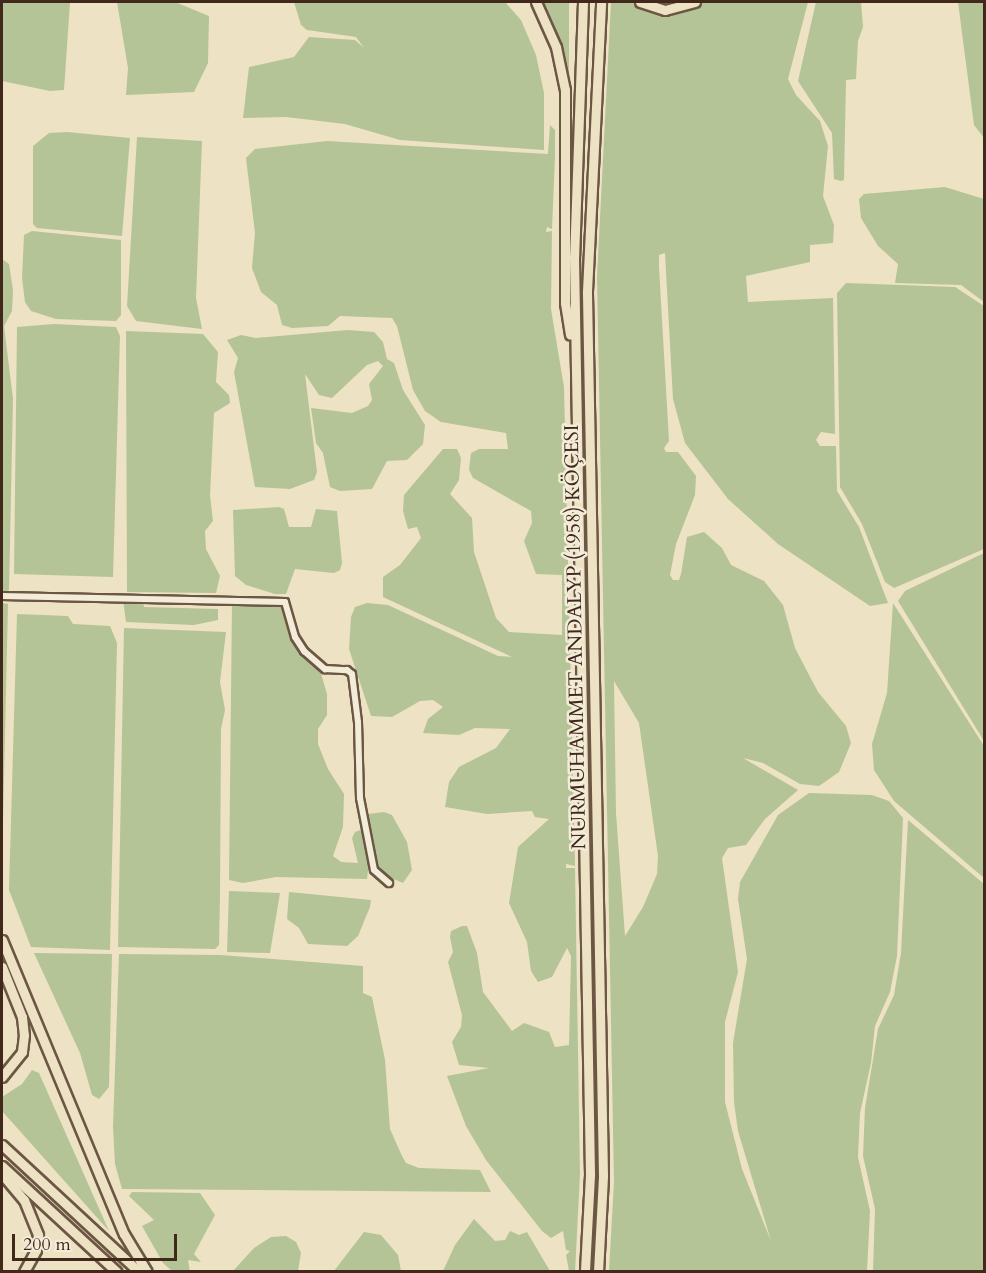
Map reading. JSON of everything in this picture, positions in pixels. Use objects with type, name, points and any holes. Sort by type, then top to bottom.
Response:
[{"type":"main road","points":[[536,2],[556,47],[565,90],[565,303],[575,367]]},
{"type":"main road","name":"NURMUHAMMET ANDALYP (1958) KÖÇESI","points":[[583,2],[574,257],[590,1175],[585,1272]]},
{"type":"main road","name":"NURMUHAMMET ANDALYP (1958) KÖÇESI","points":[[598,1272],[603,1175],[587,291],[601,2]]},
{"type":"main road","points":[[640,2],[671,9],[695,2]]},
{"type":"main road","points":[[2,940],[124,1234],[147,1272]]},
{"type":"main road","points":[[2,967],[22,1017],[24,1035],[22,1052],[2,1077]]},
{"type":"main road","points":[[2,1145],[139,1272]]},
{"type":"main road","points":[[2,1166],[117,1272]]},
{"type":"main road","points":[[2,1174],[24,1200],[38,1235],[36,1250],[24,1272]]},
{"type":"street","points":[[2,596],[285,602],[295,637],[304,651],[325,669],[344,669],[352,674],[360,798],[374,870],[389,884]]},
{"type":"green space","points":[[2,2],[70,2],[64,90],[50,91],[2,81]]},
{"type":"green space","points":[[117,2],[175,2],[209,16],[208,63],[194,92],[126,95],[128,68]]},
{"type":"green space","points":[[294,2],[505,2],[521,20],[536,55],[544,93],[544,150],[400,140],[345,124],[286,117],[243,118],[249,67],[294,57],[309,37],[355,40],[364,48],[356,37],[307,30],[301,25]]},
{"type":"green space","points":[[540,2],[569,2],[569,91],[559,42]]},
{"type":"green space","points":[[611,2],[633,2],[648,10],[668,13],[685,10],[701,2],[808,2],[788,79],[796,95],[820,121],[828,146],[823,196],[834,225],[833,243],[810,245],[810,262],[746,276],[748,302],[833,298],[835,434],[821,432],[816,440],[820,446],[836,446],[837,491],[859,527],[888,603],[870,606],[778,544],[728,499],[685,443],[673,399],[665,253],[659,255],[669,441],[664,448],[666,452],[678,452],[696,476],[695,495],[676,544],[670,575],[673,580],[679,580],[681,574],[687,537],[704,532],[722,548],[731,565],[764,581],[783,605],[795,648],[818,692],[846,726],[851,743],[839,772],[819,786],[800,784],[763,763],[743,758],[798,790],[765,819],[746,845],[728,848],[722,858],[738,972],[725,1022],[725,1102],[742,1169],[771,1241],[738,1131],[734,1102],[733,1043],[747,959],[738,899],[740,882],[778,815],[809,793],[872,795],[889,801],[903,818],[897,956],[890,992],[875,1026],[871,1063],[860,1113],[858,1157],[870,1211],[867,1271],[609,1271],[614,1182],[597,277]],"holes":[[[614,681],[639,723],[658,856],[657,874],[643,907],[625,936],[616,813]]]},
{"type":"green space","points":[[816,2],[861,2],[863,27],[858,41],[856,79],[846,80],[844,180],[841,181],[834,179],[832,133],[798,81]]},
{"type":"green space","points":[[958,2],[984,2],[984,138],[974,125]]},
{"type":"green space","points":[[550,125],[555,130],[555,156],[552,229],[547,227],[546,232],[552,231],[551,309],[564,387],[575,866],[566,864],[566,868],[575,868],[580,1174],[575,1272],[569,1271],[566,1255],[570,1251],[566,1250],[563,1231],[551,1238],[542,1231],[486,1160],[466,1126],[447,1076],[489,1068],[459,1065],[452,1042],[461,1027],[462,1015],[448,962],[453,952],[450,937],[451,931],[462,926],[467,926],[477,953],[483,992],[512,1031],[524,1023],[549,1032],[555,1047],[569,1045],[571,956],[567,948],[552,977],[538,982],[531,971],[527,942],[509,903],[518,847],[549,819],[535,817],[532,811],[487,814],[445,807],[449,782],[459,767],[496,748],[510,729],[475,728],[459,735],[423,733],[428,719],[443,707],[433,700],[420,701],[392,717],[371,716],[349,649],[351,617],[355,607],[367,603],[388,605],[498,656],[512,657],[383,597],[383,577],[400,565],[421,538],[417,527],[408,529],[403,511],[404,495],[443,449],[457,449],[461,458],[459,480],[450,494],[472,518],[474,552],[496,618],[509,632],[562,635],[562,575],[536,574],[524,541],[532,523],[531,511],[473,478],[469,470],[471,453],[479,449],[508,449],[506,433],[441,422],[425,411],[413,390],[397,326],[392,318],[340,316],[328,326],[292,328],[282,325],[277,305],[261,292],[252,268],[255,233],[246,158],[255,149],[327,141],[548,154]]},
{"type":"green space","points":[[67,132],[130,138],[122,236],[37,228],[33,224],[33,146],[49,133]]},
{"type":"green space","points":[[137,137],[202,141],[196,298],[202,329],[136,321],[127,306]]},
{"type":"green space","points":[[945,187],[984,199],[984,302],[961,285],[895,283],[898,264],[878,246],[861,218],[859,199],[864,194]]},
{"type":"green space","points":[[32,231],[121,240],[121,315],[116,321],[56,319],[31,311],[25,302],[22,278],[24,235]]},
{"type":"green space","points":[[2,259],[9,264],[13,290],[12,311],[4,326],[13,399],[9,590],[5,592],[2,592]]},
{"type":"green space","points":[[846,283],[955,287],[984,306],[984,549],[894,588],[885,582],[862,524],[840,487],[837,293]]},
{"type":"green space","points":[[54,324],[116,327],[120,336],[113,577],[14,574],[17,327]]},
{"type":"green space","points":[[348,330],[374,332],[383,342],[387,359],[394,363],[403,390],[425,425],[423,444],[407,460],[387,461],[372,489],[340,491],[330,487],[323,453],[316,443],[311,408],[352,413],[368,406],[372,400],[369,384],[383,366],[378,361],[367,365],[332,398],[319,395],[305,374],[317,472],[314,480],[290,489],[255,487],[234,372],[238,358],[227,340],[241,335],[256,338]]},
{"type":"green space","points":[[126,331],[203,334],[218,352],[216,382],[229,395],[230,403],[214,413],[210,495],[213,521],[205,531],[206,549],[220,576],[216,593],[127,592]]},
{"type":"green space","points":[[279,507],[284,509],[289,527],[311,527],[316,509],[337,511],[342,563],[340,570],[334,573],[295,569],[286,594],[275,594],[246,585],[235,576],[233,510]]},
{"type":"green space","points":[[984,553],[984,741],[898,601],[905,591]]},
{"type":"green space","points":[[123,600],[143,601],[144,607],[218,609],[218,620],[194,625],[126,622]]},
{"type":"green space","points":[[2,603],[8,604],[2,865]]},
{"type":"green space","points":[[232,603],[284,604],[296,644],[320,670],[327,694],[327,715],[318,729],[318,744],[328,769],[344,794],[343,827],[333,856],[341,862],[358,863],[352,838],[355,832],[366,828],[370,853],[367,879],[276,877],[243,883],[229,880]]},
{"type":"green space","points":[[893,603],[984,746],[984,878],[894,801],[874,770],[872,744],[887,693]]},
{"type":"green space","points":[[17,614],[68,616],[73,624],[110,626],[117,643],[110,950],[31,947],[9,890]]},
{"type":"green space","points":[[124,628],[226,632],[220,682],[225,710],[221,729],[219,945],[215,949],[118,947]]},
{"type":"green space","points":[[384,812],[392,815],[407,842],[412,870],[403,883],[382,874],[375,865],[368,814]]},
{"type":"green space","points":[[908,820],[984,884],[984,1271],[873,1271],[875,1209],[863,1156],[865,1108],[878,1029],[894,995],[901,953]]},
{"type":"green space","points":[[229,891],[280,893],[270,953],[227,952]]},
{"type":"green space","points":[[289,892],[371,900],[358,936],[347,946],[308,944],[299,928],[287,919]]},
{"type":"green space","points":[[34,953],[112,954],[109,1087],[99,1099],[92,1095],[80,1053]]},
{"type":"green space","points":[[119,954],[221,955],[363,966],[363,993],[372,997],[385,1060],[390,1129],[402,1156],[406,1163],[419,1168],[480,1170],[491,1192],[122,1189],[115,1164],[113,1127]]},
{"type":"green space","points":[[32,1070],[39,1073],[109,1231],[2,1111],[2,1097],[22,1084]]},
{"type":"green space","points":[[132,1192],[200,1193],[215,1215],[194,1254],[201,1262],[188,1260],[190,1272],[172,1271],[163,1263],[142,1226],[154,1220],[129,1196]]},
{"type":"green space","points":[[474,1219],[495,1241],[505,1240],[510,1231],[519,1235],[527,1232],[550,1271],[443,1271],[455,1245]]},
{"type":"green space","points":[[364,1232],[381,1235],[398,1255],[401,1271],[334,1271]]},
{"type":"green space","points":[[286,1236],[296,1242],[301,1253],[298,1271],[233,1271],[254,1248],[271,1237]]}]
